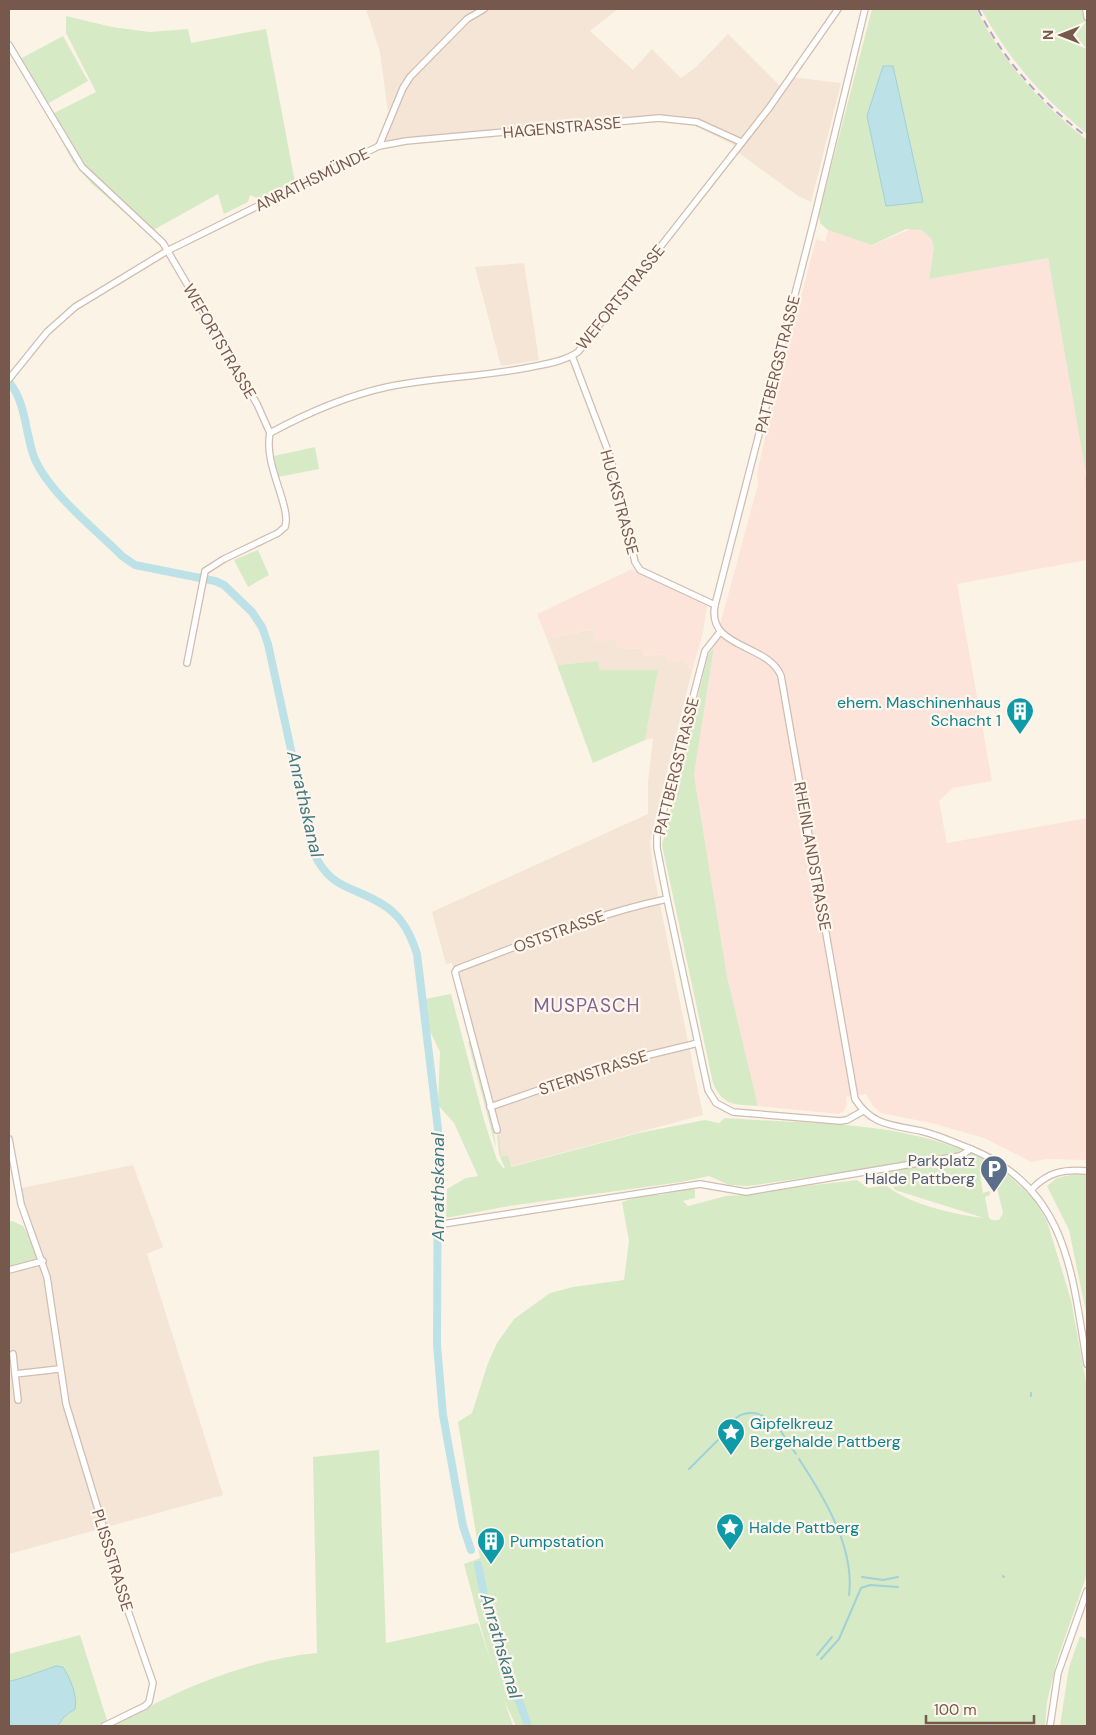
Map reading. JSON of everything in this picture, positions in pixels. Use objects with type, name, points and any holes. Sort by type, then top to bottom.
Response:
[{"type":"street","name":"ANRATHSMÜNDE","points":[[9,379],[47,332],[75,307],[167,251],[379,146],[403,88],[410,77],[467,18],[484,9]]},
{"type":"street","name":"WEFORTSTRASSE","points":[[270,433],[327,405],[386,387],[513,370],[572,356],[578,352],[769,108],[838,9]]},
{"type":"street","name":"PATTBERGSTRASSE","points":[[862,1111],[847,1120],[840,1121],[745,1114],[725,1110],[711,1097],[657,848],[657,836],[705,651],[720,632],[715,622],[715,606],[810,237],[865,9]]},
{"type":"street","points":[[1086,9],[1087,17]]},
{"type":"street","points":[[9,45],[82,167],[152,231],[167,251]]},
{"type":"street","name":"HAGENSTRASSE","points":[[379,146],[659,118],[697,122],[741,142]]},
{"type":"street","name":"WEFORTSTRASSE","points":[[167,251],[257,404],[270,433],[268,450],[271,470],[286,515],[285,527],[278,533],[224,559],[207,570],[202,584],[187,663]]},
{"type":"street","name":"HUCKSTRASSE","points":[[572,356],[611,459],[635,562],[640,570],[715,606]]},
{"type":"street","name":"RHEINLANDSTRASSE","points":[[720,632],[727,638],[772,662],[781,676],[855,1099],[862,1111]]},
{"type":"street","name":"OSTSTRASSE","points":[[490,1107],[454,972],[457,969],[598,916],[668,899]]},
{"type":"street","name":"STERNSTRASSE","points":[[490,1107],[616,1063],[698,1043]]},
{"type":"street","points":[[490,1107],[497,1130]]},
{"type":"street","points":[[862,1111],[871,1118],[883,1123],[923,1132],[971,1149],[1000,1163],[1032,1189],[1053,1219],[1065,1246],[1073,1279],[1087,1364]]},
{"type":"street","name":"PLISSSTRASSE","points":[[9,1139],[21,1204],[43,1261],[66,1404],[104,1529],[109,1556],[153,1683],[150,1702],[146,1706],[104,1726]]},
{"type":"street","points":[[442,1224],[700,1184],[746,1192],[960,1156],[971,1149]]},
{"type":"street","points":[[1032,1189],[1044,1177],[1059,1171],[1087,1171]]},
{"type":"street","points":[[9,1270],[43,1261]]},
{"type":"street","points":[[13,1354],[18,1400]]},
{"type":"street","points":[[15,1374],[59,1369]]},
{"type":"street","points":[[1050,1726],[1058,1673],[1087,1591]]},
{"type":"shaded area","points":[[366,9],[618,9],[590,31],[633,70],[652,49],[681,78],[695,68],[728,34],[780,86],[791,77],[841,83],[811,202],[798,196],[739,153],[734,145],[693,125],[659,122],[406,141],[379,146],[377,143],[388,112],[380,52]]},
{"type":"shaded area","points":[[913,228],[921,230],[931,238],[934,248],[929,279],[1048,258],[1087,473],[1085,479],[1087,495],[1087,560],[957,584],[992,781],[953,788],[939,801],[947,843],[1087,818],[1087,1160],[1046,1159],[1031,1162],[984,1138],[931,1123],[881,1113],[873,1106],[866,1094],[846,1097],[847,1104],[843,1112],[838,1114],[758,1106],[727,976],[694,775],[714,647],[758,484],[757,473],[770,416],[816,239],[825,242],[828,230],[873,245]]},
{"type":"shaded area","points":[[524,263],[539,360],[501,366],[475,267]]},
{"type":"shaded area","points":[[632,569],[707,606],[703,633],[692,671],[683,660],[668,662],[667,654],[644,656],[643,649],[617,648],[616,640],[595,642],[593,629],[547,639],[537,614]]},
{"type":"shaded area","points":[[594,629],[617,640],[617,648],[643,649],[644,656],[667,654],[668,662],[683,660],[692,671],[650,841],[653,870],[703,1115],[505,1168],[498,1149],[499,1130],[495,1110],[474,1032],[452,963],[446,964],[432,912],[648,814],[648,783],[653,738],[645,740],[658,670],[600,670],[598,661],[557,665],[547,639]]},
{"type":"shaded area","points":[[133,1165],[163,1247],[147,1254],[223,1495],[9,1554],[9,1270],[42,1261],[17,1189]]},
{"type":"green space","points":[[872,9],[976,9],[998,47],[1024,80],[1038,96],[1087,140],[1087,495],[1086,473],[1048,258],[929,279],[934,248],[931,238],[921,230],[906,229],[872,245],[828,230],[820,223],[819,215]]},
{"type":"green space","points":[[981,9],[1087,9],[1087,134],[1055,106],[1028,77],[1003,45]]},
{"type":"green space","points":[[66,16],[112,27],[150,32],[188,29],[191,43],[266,29],[295,182],[259,199],[250,195],[248,202],[224,214],[218,194],[148,233],[92,184],[73,162],[48,116],[96,92],[66,33]]},
{"type":"green space","points":[[63,36],[88,81],[47,104],[20,59]]},
{"type":"green space","points":[[315,447],[319,469],[278,477],[274,456]]},
{"type":"green space","points":[[258,550],[269,575],[248,587],[234,560]]},
{"type":"green space","points":[[714,647],[694,775],[727,976],[758,1106],[731,1103],[721,1096],[713,1083],[662,845],[708,655]]},
{"type":"green space","points":[[598,661],[600,670],[658,670],[645,740],[593,763],[557,665]]},
{"type":"green space","points":[[451,994],[484,1120],[497,1160],[504,1169],[499,1154],[497,1135],[499,1135],[501,1157],[508,1155],[511,1167],[639,1133],[705,1120],[719,1123],[725,1118],[859,1126],[923,1138],[955,1147],[987,1161],[987,1165],[980,1174],[983,1193],[990,1191],[990,1195],[985,1197],[989,1218],[992,1220],[999,1220],[1003,1213],[993,1170],[994,1166],[997,1165],[1033,1198],[1047,1221],[1071,1300],[1087,1387],[1087,1574],[1057,1660],[1047,1702],[1045,1726],[516,1726],[500,1691],[464,1564],[480,1558],[458,1422],[472,1413],[488,1363],[497,1343],[514,1319],[550,1293],[573,1287],[624,1280],[629,1241],[622,1202],[647,1194],[659,1195],[695,1188],[695,1198],[683,1201],[688,1206],[726,1196],[759,1194],[780,1189],[857,1180],[868,1188],[886,1185],[906,1198],[932,1208],[984,1218],[895,1190],[883,1166],[748,1186],[729,1185],[709,1176],[681,1182],[509,1206],[446,1218],[447,1189],[466,1178],[478,1176],[454,1123],[438,1105],[440,1052],[430,1031],[425,999]]},
{"type":"green space","points":[[470,1041],[493,1124],[496,1148],[468,1042]]},
{"type":"green space","points":[[1075,1174],[1087,1175],[1087,1317],[1069,1230],[1047,1186],[1057,1178]]},
{"type":"green space","points":[[12,1221],[23,1226],[43,1261],[9,1270],[9,1222]]},
{"type":"green space","points":[[379,1450],[386,1643],[478,1623],[513,1726],[110,1726],[177,1693],[216,1677],[276,1659],[317,1653],[313,1457]]},
{"type":"green space","points":[[80,1635],[107,1720],[97,1726],[58,1726],[63,1718],[70,1714],[74,1694],[63,1667],[49,1668],[23,1679],[10,1681],[9,1654]]},
{"type":"green space","points":[[1080,1636],[1087,1639],[1087,1725],[1060,1726],[1069,1667]]},
{"type":"water","points":[[883,66],[893,66],[923,202],[886,206],[867,116]]},
{"type":"water","points":[[56,1666],[63,1667],[71,1682],[76,1704],[75,1709],[63,1718],[58,1726],[9,1726],[9,1681]]},
{"type":"waterway","name":"Anrathskanal","points":[[9,382],[19,399],[34,457],[41,470],[61,497],[86,522],[122,556],[135,565],[215,581],[224,585],[252,612],[262,627],[268,644],[313,851],[320,865],[336,881],[377,901],[394,913],[403,923],[412,941],[417,954],[438,1129],[437,1345],[443,1415],[463,1526],[471,1550]]},
{"type":"waterway","points":[[721,1436],[733,1421],[741,1415],[746,1413],[759,1414]]},
{"type":"waterway","points":[[761,1415],[776,1424],[796,1454]]},
{"type":"waterway","points":[[689,1469],[720,1438]]},
{"type":"waterway","points":[[799,1459],[836,1524],[847,1559],[850,1577],[849,1595]]},
{"type":"waterway","name":"Anrathskanal","points":[[478,1565],[487,1609],[506,1677],[520,1703],[528,1726]]},
{"type":"waterway","points":[[862,1577],[883,1580],[898,1577]]},
{"type":"waterway","points":[[821,1659],[839,1639],[861,1588],[870,1585],[898,1587]]},
{"type":"waterway","points":[[817,1655],[832,1637]]},
{"type":"railway","points":[[978,9],[999,46],[1025,79],[1054,110],[1087,137]]},
{"type":"place","name":"ehem. Maschinenhaus Schacht 1","points":[[1020,735]]},
{"type":"place","name":"Parkplatz Halde Pattberg","points":[[994,1193]]},
{"type":"place","name":"Gipfelkreuz Bergehalde Pattberg","points":[[731,1456]]},
{"type":"place","name":"Halde Pattberg","points":[[730,1551]]},
{"type":"place","name":"Pumpstation","points":[[491,1565]]},
{"type":"district","name":"MUSPASCH","points":[[587,1005]]}]
